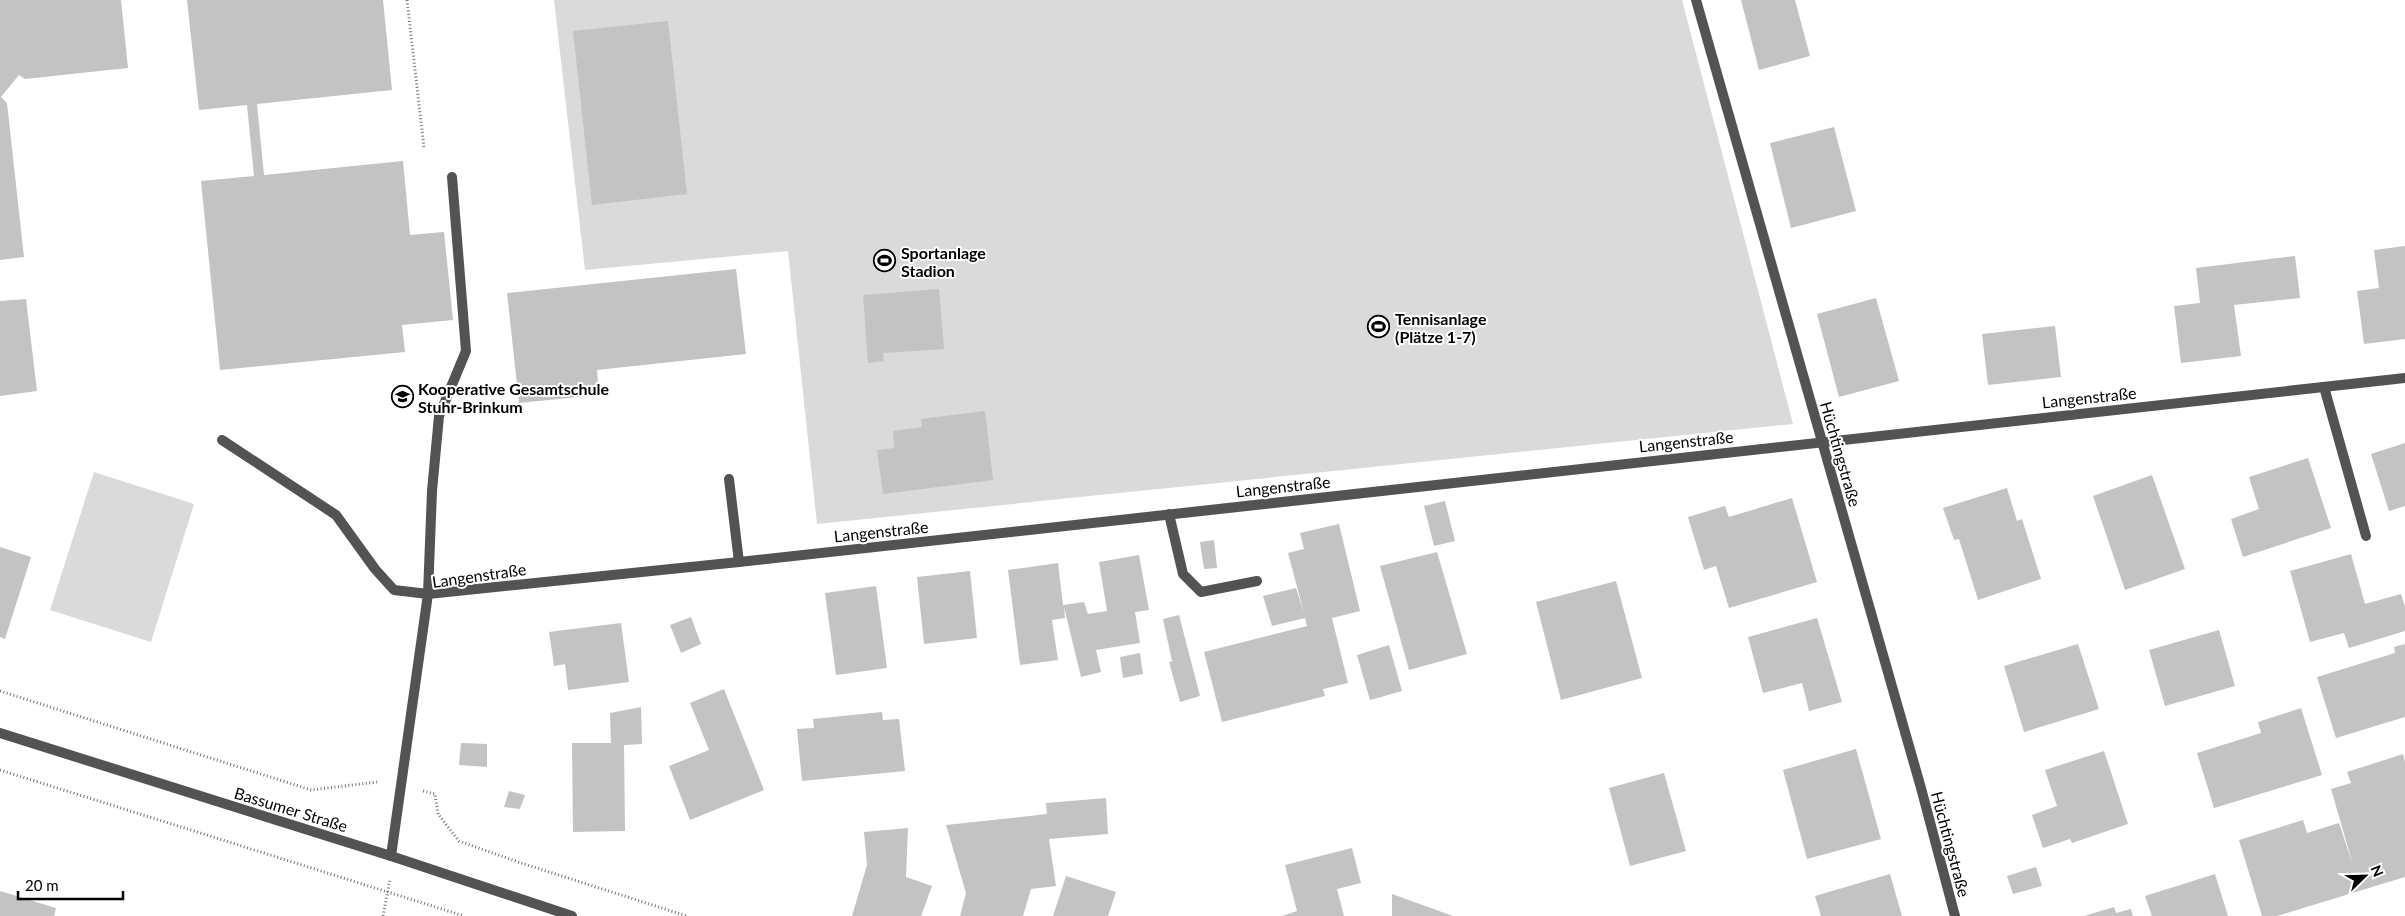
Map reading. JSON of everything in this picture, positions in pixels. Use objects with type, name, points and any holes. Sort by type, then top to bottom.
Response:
[{"type":"street","name":"Hüchtingstraße","points":[[1696,0],[1921,788],[1955,916]]},
{"type":"street","points":[[222,440],[336,515],[375,569],[394,590],[428,594],[432,491],[439,416],[466,351],[452,177]]},
{"type":"street","name":"Langenstraße","points":[[391,856],[428,594],[739,562],[2405,378]]},
{"type":"street","points":[[2324,387],[2366,536]]},
{"type":"street","points":[[729,479],[739,562]]},
{"type":"street","points":[[1170,514],[1183,574],[1201,592],[1258,581]]},
{"type":"street","name":"Bassumer Straße","points":[[0,733],[391,856],[572,916]]},
{"type":"path","points":[[407,0],[424,148]]},
{"type":"path","points":[[0,691],[311,790],[375,782],[435,794],[438,814],[459,841],[521,864],[687,916]]},
{"type":"path","points":[[0,770],[464,916]]},
{"type":"path","points":[[383,916],[389,892],[391,856]]},
{"type":"shaded area","points":[[554,0],[1682,0],[1793,424],[817,524],[788,251],[585,270]]},
{"type":"shaded area","points":[[94,472],[194,504],[151,642],[50,610]]},
{"type":"building","points":[[0,0],[121,0],[128,68],[25,79],[19,75],[1,97],[7,103],[24,257],[0,260]]},
{"type":"building","points":[[187,0],[383,0],[392,90],[257,104],[264,175],[403,161],[410,235],[444,232],[453,320],[402,325],[405,352],[220,370],[201,181],[254,176],[247,105],[199,110]]},
{"type":"building","points":[[1741,0],[1795,0],[1810,56],[1759,70]]},
{"type":"building","points":[[668,21],[687,194],[592,205],[573,31]]},
{"type":"building","points":[[1834,127],[1856,211],[1791,228],[1770,143]]},
{"type":"building","points":[[2405,246],[2405,339],[2364,344],[2357,291],[2379,288],[2374,250]]},
{"type":"building","points":[[2295,256],[2300,298],[2234,305],[2241,356],[2181,363],[2174,306],[2200,303],[2196,268]]},
{"type":"building","points":[[736,269],[746,354],[597,370],[599,395],[519,403],[507,293]]},
{"type":"building","points":[[939,289],[944,349],[883,353],[884,361],[868,363],[863,295]]},
{"type":"building","points":[[1876,298],[1899,381],[1839,397],[1817,314]]},
{"type":"building","points":[[26,299],[37,391],[0,396],[0,301]]},
{"type":"building","points":[[2055,326],[2061,377],[1988,385],[1982,334]]},
{"type":"building","points":[[985,411],[993,480],[883,494],[877,450],[894,448],[893,431],[922,427],[921,419]]},
{"type":"building","points":[[2405,443],[2405,506],[2389,511],[2371,454]]},
{"type":"building","points":[[2308,458],[2331,528],[2243,557],[2231,519],[2259,509],[2249,477]]},
{"type":"building","points":[[2152,475],[2185,569],[2125,590],[2093,496]]},
{"type":"building","points":[[2007,488],[2017,521],[2022,519],[2041,579],[1978,600],[1959,539],[1954,540],[1943,508]]},
{"type":"building","points":[[1792,498],[1817,582],[1729,608],[1716,566],[1704,570],[1688,517],[1725,506],[1729,517]]},
{"type":"building","points":[[1445,501],[1455,541],[1434,546],[1424,506]]},
{"type":"building","points":[[1339,524],[1360,611],[1332,618],[1348,683],[1323,689],[1325,696],[1222,722],[1204,652],[1307,626],[1305,618],[1272,626],[1263,596],[1296,588],[1304,613],[1288,553],[1304,549],[1300,533]]},
{"type":"building","points":[[1214,540],[1217,568],[1204,569],[1200,542]]},
{"type":"building","points":[[0,547],[31,557],[5,639],[0,637]]},
{"type":"building","points":[[1437,552],[1467,654],[1409,670],[1380,566]]},
{"type":"building","points":[[2351,554],[2365,604],[2401,594],[2405,607],[2405,631],[2349,648],[2344,633],[2310,642],[2290,571]]},
{"type":"building","points":[[1139,555],[1149,610],[1135,612],[1140,643],[1096,650],[1101,672],[1081,677],[1064,607],[1065,618],[1052,620],[1058,660],[1020,665],[1008,570],[1058,563],[1063,605],[1084,602],[1088,614],[1107,611],[1099,562]]},
{"type":"building","points":[[970,571],[977,638],[924,644],[917,577]]},
{"type":"building","points":[[1616,581],[1642,678],[1561,700],[1536,602]]},
{"type":"building","points":[[876,586],[887,668],[836,675],[825,593]]},
{"type":"building","points":[[1179,615],[1200,696],[1180,702],[1169,662],[1177,660],[1172,661],[1163,619]]},
{"type":"building","points":[[691,617],[701,644],[681,653],[670,625]]},
{"type":"building","points":[[1817,618],[1842,702],[1809,711],[1802,683],[1763,693],[1748,637]]},
{"type":"building","points":[[621,623],[629,682],[568,690],[565,664],[554,666],[549,632]]},
{"type":"building","points":[[2219,630],[2235,686],[2165,706],[2149,650]]},
{"type":"building","points":[[2078,644],[2099,709],[2024,732],[2004,666]]},
{"type":"building","points":[[2405,644],[2405,717],[2336,738],[2317,677],[2395,653],[2394,647]]},
{"type":"building","points":[[1389,645],[1402,691],[1370,700],[1357,655]]},
{"type":"building","points":[[1140,653],[1143,674],[1123,678],[1120,657]]},
{"type":"building","points":[[724,689],[764,790],[690,820],[669,766],[709,750],[690,703]]},
{"type":"building","points":[[641,707],[642,744],[624,745],[625,831],[573,832],[572,743],[611,743],[610,713]]},
{"type":"building","points":[[2301,708],[2322,775],[2214,808],[2197,753],[2261,733],[2258,722]]},
{"type":"building","points":[[882,712],[883,720],[899,719],[905,771],[802,781],[797,729],[814,728],[813,719]]},
{"type":"building","points":[[461,743],[487,744],[487,767],[459,765]]},
{"type":"building","points":[[1856,749],[1881,839],[1807,859],[1783,770]]},
{"type":"building","points":[[2104,751],[2128,824],[2072,843],[2070,839],[2043,848],[2032,815],[2057,806],[2045,770]]},
{"type":"building","points":[[2403,754],[2405,762],[2405,877],[2277,916],[2262,916],[2239,840],[2303,820],[2307,833],[2339,823],[2353,865],[2331,789],[2351,783],[2347,772]]},
{"type":"building","points":[[1664,773],[1686,851],[1630,866],[1609,788]]},
{"type":"building","points":[[509,791],[525,795],[520,809],[504,807]]},
{"type":"building","points":[[1106,798],[1108,834],[1049,839],[1056,886],[1031,889],[1023,916],[960,916],[966,893],[946,825],[1047,814],[1046,803]]},
{"type":"building","points":[[908,828],[906,877],[932,886],[921,916],[852,916],[867,865],[864,832]]},
{"type":"building","points":[[1352,848],[1361,883],[1337,889],[1344,916],[1282,916],[1297,911],[1285,865]]},
{"type":"building","points":[[2036,867],[2042,886],[2013,894],[2007,876]]},
{"type":"building","points":[[1890,874],[1902,916],[1821,916],[1815,896]]},
{"type":"building","points":[[2215,874],[2228,916],[2152,916],[2145,896]]},
{"type":"building","points":[[1066,876],[1116,892],[1108,916],[1053,916]]},
{"type":"building","points":[[0,891],[56,908],[54,916],[0,916]]},
{"type":"building","points":[[1392,894],[1453,916],[1392,916]]},
{"type":"building","points":[[2114,907],[2116,913],[2131,909],[2133,916],[2084,916]]},
{"type":"place","name":"Sportanlage Stadion","points":[[885,261]]},
{"type":"place","name":"Tennisanlage (Plätze 1-7)","points":[[1379,327]]},
{"type":"place","name":"Kooperative Gesamtschule Stuhr-Brinkum","points":[[402,397]]}]
